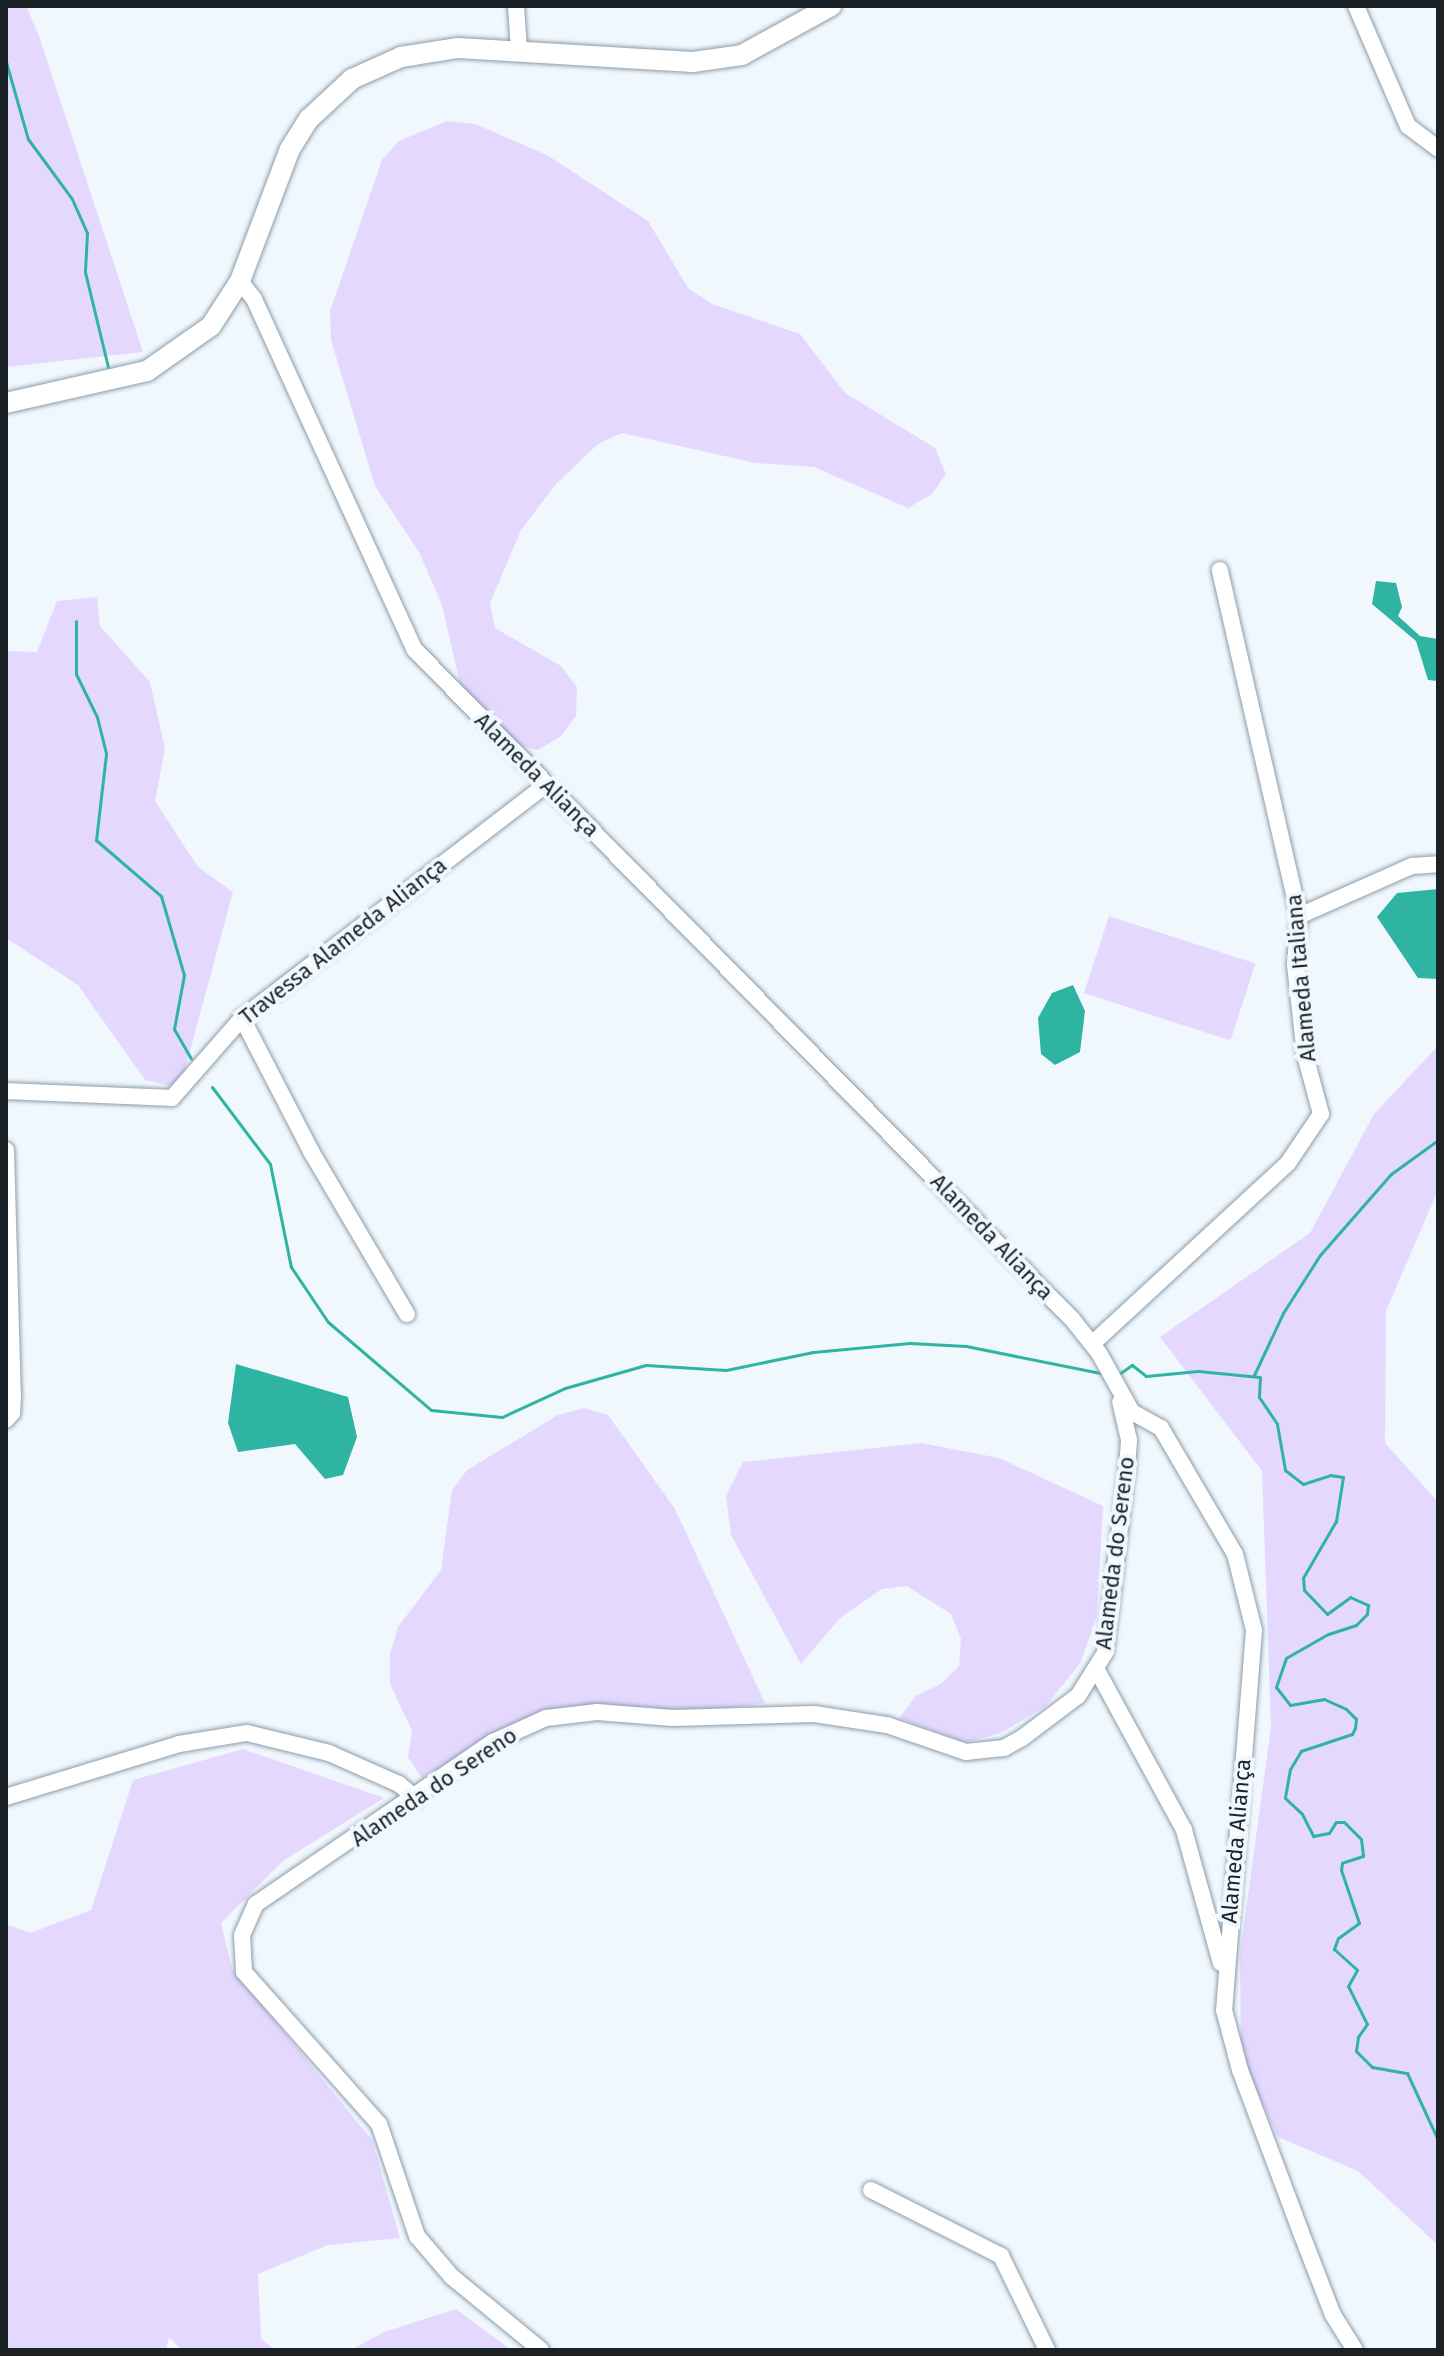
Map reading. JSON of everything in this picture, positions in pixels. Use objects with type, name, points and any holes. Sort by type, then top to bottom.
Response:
[{"type":"main road","points":[[6,403],[119,381],[167,362],[211,326],[240,281],[290,149],[309,119],[352,79],[401,57],[458,48],[693,62],[730,57],[787,34],[831,6]]},
{"type":"street","points":[[516,6],[519,50]]},
{"type":"street","points":[[1356,6],[1408,126],[1438,149]]},
{"type":"street","name":"Alameda Aliança","points":[[240,281],[260,313],[415,650],[1033,1278],[1096,1349],[1132,1412],[1161,1428],[1235,1554],[1254,1630],[1224,1972],[1224,2010],[1240,2070],[1333,2315],[1355,2350]]},
{"type":"street","name":"Alameda Italiana","points":[[1096,1349],[1288,1163],[1321,1114],[1305,1055],[1297,980],[1299,916],[1220,570]]},
{"type":"street","name":"Travessa Alameda Aliança","points":[[6,1091],[165,1100],[177,1094],[242,1018],[546,785]]},
{"type":"street","points":[[1299,916],[1412,866],[1438,864]]},
{"type":"street","points":[[242,1018],[312,1153],[407,1314]]},
{"type":"street","points":[[6,1150],[13,1395],[12,1413],[6,1420]]},
{"type":"street","name":"Alameda do Sereno","points":[[541,2350],[452,2277],[417,2236],[379,2124],[244,1972],[242,1935],[256,1904],[416,1799],[493,1742],[546,1718],[580,1713],[857,1718],[966,1752],[1004,1748],[1060,1713],[1098,1672],[1111,1627],[1129,1440],[1116,1381]]},
{"type":"street","points":[[1098,1672],[1184,1830],[1224,1972]]},
{"type":"street","points":[[6,1797],[179,1744],[247,1733],[329,1753],[399,1784],[416,1799]]},
{"type":"street","points":[[871,2190],[1001,2256],[1047,2350]]},
{"type":"shaded area","points":[[6,6],[26,6],[39,36],[143,352],[6,367]]},
{"type":"shaded area","points":[[447,121],[475,124],[547,155],[648,221],[688,288],[712,304],[800,334],[845,393],[935,448],[946,474],[932,494],[908,508],[814,467],[755,463],[622,433],[598,444],[556,484],[521,530],[490,603],[495,628],[561,666],[577,687],[576,716],[560,737],[538,750],[513,744],[460,683],[442,605],[419,552],[375,486],[331,340],[330,311],[382,160],[399,141]]},
{"type":"shaded area","points":[[1376,581],[1396,583],[1402,607],[1398,616],[1420,636],[1438,639],[1438,681],[1428,680],[1416,641],[1372,604]]},
{"type":"shaded area","points":[[97,597],[100,626],[150,682],[165,749],[155,801],[198,867],[233,892],[180,1088],[145,1080],[78,985],[6,938],[6,651],[37,652],[57,601]]},
{"type":"shaded area","points":[[1438,889],[1438,979],[1418,978],[1377,917],[1397,893]]},
{"type":"shaded area","points":[[1109,916],[1255,964],[1230,1041],[1084,993]]},
{"type":"shaded area","points":[[1073,985],[1085,1011],[1080,1052],[1055,1065],[1041,1054],[1038,1018],[1052,993]]},
{"type":"shaded area","points":[[1438,1046],[1438,1190],[1386,1311],[1385,1443],[1438,1502],[1438,2245],[1358,2171],[1278,2137],[1241,2056],[1240,1954],[1271,1727],[1262,1471],[1160,1337],[1310,1233],[1374,1114]]},
{"type":"shaded area","points":[[236,1364],[348,1397],[357,1437],[343,1475],[325,1479],[295,1444],[238,1452],[228,1423]]},
{"type":"shaded area","points":[[584,1408],[608,1415],[675,1509],[765,1703],[722,1709],[574,1709],[422,1778],[408,1757],[412,1731],[390,1684],[390,1654],[398,1627],[441,1570],[452,1490],[467,1470],[558,1415]]},
{"type":"shaded area","points":[[921,1443],[999,1458],[1103,1506],[1097,1616],[1081,1662],[1046,1706],[1001,1733],[966,1742],[899,1718],[916,1696],[941,1684],[959,1666],[961,1639],[951,1614],[907,1586],[882,1589],[840,1618],[801,1664],[731,1535],[726,1496],[743,1462]]},
{"type":"shaded area","points":[[243,1749],[384,1798],[283,1861],[221,1923],[232,1968],[372,2140],[400,2238],[328,2245],[258,2274],[261,2339],[276,2350],[182,2350],[169,2337],[166,2350],[6,2350],[6,1924],[30,1933],[91,1910],[133,1780]]},
{"type":"shaded area","points":[[456,2309],[511,2350],[351,2350],[384,2332]]},
{"type":"waterway","points":[[6,62],[28,139],[72,199],[87,233],[85,272],[108,367]]},
{"type":"waterway","points":[[76,621],[76,674],[97,717],[106,754],[96,840],[161,896],[184,975],[174,1029],[191,1059]]},
{"type":"waterway","points":[[212,1087],[270,1164],[291,1267],[328,1322],[431,1410],[502,1417],[565,1388],[646,1365],[726,1370],[813,1352],[910,1343],[966,1346],[1105,1374]]},
{"type":"waterway","points":[[1254,1375],[1283,1313],[1320,1255],[1391,1174],[1438,1140]]},
{"type":"waterway","points":[[1119,1374],[1132,1365],[1146,1376],[1198,1371],[1260,1377],[1259,1397],[1277,1424],[1285,1470],[1303,1484],[1330,1475],[1343,1477],[1336,1521],[1303,1578],[1304,1590],[1327,1614],[1350,1597],[1368,1605],[1367,1614],[1356,1625],[1328,1634],[1286,1658],[1276,1687],[1290,1705],[1324,1699],[1346,1709],[1356,1719],[1355,1728],[1352,1734],[1301,1751],[1290,1769],[1285,1798],[1302,1814],[1313,1836],[1329,1833],[1336,1822],[1344,1822],[1361,1839],[1363,1856],[1342,1863],[1341,1870],[1359,1923],[1338,1938],[1334,1949],[1357,1970],[1348,1986],[1367,2024],[1358,2037],[1356,2051],[1372,2067],[1407,2073],[1438,2140]]}]
